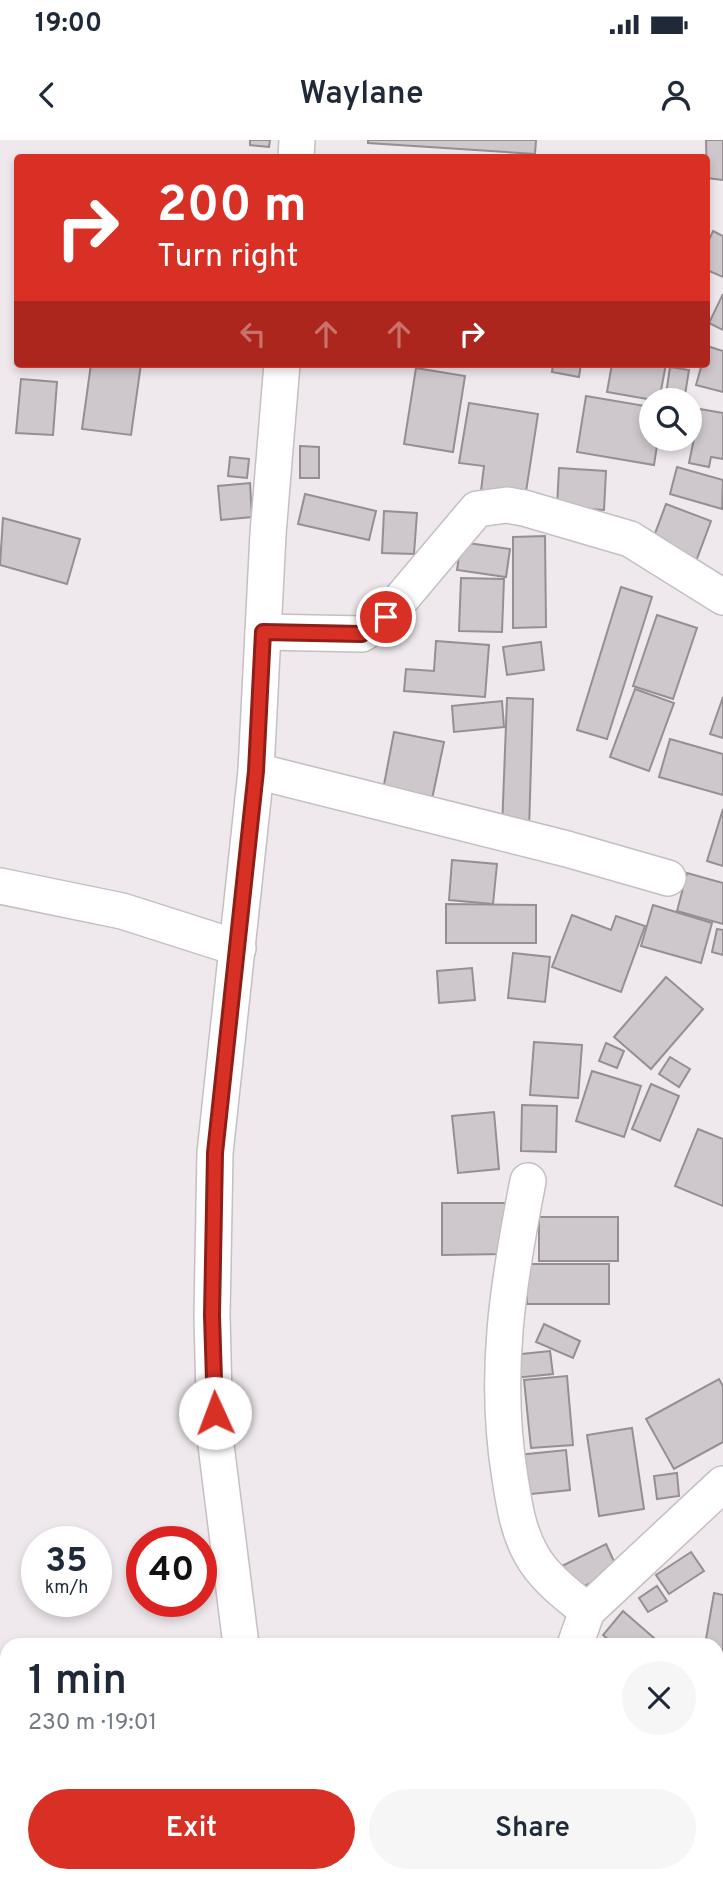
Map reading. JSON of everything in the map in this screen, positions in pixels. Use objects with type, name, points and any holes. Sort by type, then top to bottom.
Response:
[{"type":"street","points":[[240,1638],[215,1437],[212,1315],[215,1153],[256,771],[282,368]]},
{"type":"street","points":[[263,632],[362,634],[386,617],[477,509],[507,505],[630,539],[723,597]]},
{"type":"street","points":[[256,771],[567,849],[668,878]]},
{"type":"street","points":[[0,886],[122,911],[238,948]]},
{"type":"street","points":[[528,1181],[507,1288],[502,1429],[517,1520],[531,1555],[552,1581],[587,1611]]},
{"type":"street","points":[[577,1638],[587,1611],[723,1484]]},
{"type":"building","points":[[250,140],[270,140],[269,147],[250,145]]},
{"type":"building","points":[[368,140],[536,140],[535,154],[368,143]]},
{"type":"building","points":[[706,140],[723,140],[723,180],[710,178],[710,154],[706,154]]},
{"type":"building","points":[[713,231],[723,236],[723,277],[710,271],[710,238]]},
{"type":"building","points":[[723,294],[723,330],[710,324]]},
{"type":"building","points":[[710,347],[723,351],[723,392],[696,385],[701,368],[710,368]]},
{"type":"building","points":[[90,368],[140,368],[131,435],[82,429]]},
{"type":"building","points":[[416,368],[465,376],[453,452],[404,444]]},
{"type":"building","points":[[552,368],[580,368],[579,377],[552,372]]},
{"type":"building","points":[[611,368],[665,368],[661,388],[639,388],[639,398],[607,392]]},
{"type":"building","points":[[670,368],[689,370],[686,388],[667,388]]},
{"type":"building","points":[[21,379],[57,382],[53,435],[16,433]]},
{"type":"building","points":[[586,396],[639,405],[639,451],[656,451],[654,465],[577,452]]},
{"type":"building","points":[[469,403],[538,414],[525,498],[481,491],[484,466],[459,463]]},
{"type":"building","points":[[702,409],[723,413],[723,459],[711,457],[709,467],[689,463],[691,451],[702,451]]},
{"type":"building","points":[[300,446],[319,447],[319,478],[300,478]]},
{"type":"building","points":[[230,457],[249,459],[247,478],[228,476]]},
{"type":"building","points":[[677,467],[723,480],[722,509],[670,494]]},
{"type":"building","points":[[559,468],[606,471],[604,510],[557,507]]},
{"type":"building","points":[[250,483],[252,517],[221,520],[218,486]]},
{"type":"building","points":[[305,494],[376,511],[369,540],[298,524]]},
{"type":"building","points":[[666,504],[711,521],[695,564],[650,547]]},
{"type":"building","points":[[384,511],[417,513],[414,554],[382,553]]},
{"type":"building","points":[[3,518],[80,539],[67,584],[0,565]]},
{"type":"building","points":[[545,536],[546,627],[513,628],[513,537]]},
{"type":"building","points":[[461,542],[510,549],[506,577],[457,570]]},
{"type":"building","points":[[461,578],[504,579],[502,632],[459,631]]},
{"type":"building","points":[[621,587],[652,597],[607,739],[577,730]]},
{"type":"building","points":[[657,615],[697,628],[673,699],[633,686]]},
{"type":"building","points":[[436,641],[489,645],[485,697],[404,691],[406,669],[434,671]]},
{"type":"building","points":[[541,642],[544,670],[507,675],[503,647]]},
{"type":"building","points":[[635,689],[674,703],[649,771],[610,757]]},
{"type":"building","points":[[723,697],[723,738],[710,734]]},
{"type":"building","points":[[507,698],[533,699],[529,830],[502,829]]},
{"type":"building","points":[[502,701],[504,727],[454,732],[452,706]]},
{"type":"building","points":[[394,732],[444,742],[432,799],[383,790]]},
{"type":"building","points":[[670,739],[723,754],[723,795],[659,777]]},
{"type":"building","points":[[723,809],[723,866],[707,861]]},
{"type":"building","points":[[452,860],[497,864],[493,904],[449,900]]},
{"type":"building","points":[[687,873],[723,883],[723,924],[677,911]]},
{"type":"building","points":[[446,904],[536,905],[536,943],[446,943]]},
{"type":"building","points":[[653,905],[712,923],[701,963],[641,946]]},
{"type":"building","points":[[572,915],[611,930],[616,916],[645,926],[621,992],[552,967]]},
{"type":"building","points":[[717,929],[723,930],[723,955],[712,952]]},
{"type":"building","points":[[513,953],[550,957],[545,1002],[508,998]]},
{"type":"building","points":[[472,968],[475,1000],[439,1003],[437,971]]},
{"type":"building","points":[[666,977],[703,1009],[651,1069],[614,1037]]},
{"type":"building","points":[[534,1042],[582,1045],[578,1098],[530,1095]]},
{"type":"building","points":[[606,1043],[624,1051],[617,1068],[599,1061]]},
{"type":"building","points":[[670,1057],[690,1069],[679,1087],[659,1074]]},
{"type":"building","points":[[592,1071],[641,1086],[624,1137],[576,1121]]},
{"type":"building","points":[[651,1084],[679,1096],[660,1141],[632,1129]]},
{"type":"building","points":[[522,1105],[557,1106],[556,1152],[521,1151]]},
{"type":"building","points":[[494,1112],[499,1169],[458,1173],[452,1116]]},
{"type":"building","points":[[698,1129],[723,1139],[723,1206],[675,1186]]},
{"type":"building","points":[[442,1203],[505,1203],[505,1254],[442,1255]]},
{"type":"building","points":[[539,1217],[618,1217],[618,1261],[539,1261]]},
{"type":"building","points":[[526,1264],[609,1264],[609,1304],[527,1304]]},
{"type":"building","points":[[544,1324],[580,1341],[573,1358],[536,1342]]},
{"type":"building","points":[[550,1351],[553,1374],[514,1378],[512,1355]]},
{"type":"building","points":[[567,1376],[573,1445],[531,1448],[524,1380]]},
{"type":"building","points":[[719,1379],[723,1386],[723,1442],[674,1469],[646,1419]]},
{"type":"building","points":[[632,1428],[644,1509],[599,1516],[587,1435]]},
{"type":"building","points":[[566,1450],[570,1490],[522,1495],[518,1455]]},
{"type":"building","points":[[677,1473],[679,1496],[657,1499],[654,1476]]},
{"type":"building","points":[[606,1544],[618,1570],[568,1594],[556,1569]]},
{"type":"building","points":[[691,1552],[704,1571],[669,1594],[656,1575]]},
{"type":"building","points":[[657,1586],[667,1601],[648,1612],[639,1598]]},
{"type":"building","points":[[714,1593],[723,1595],[723,1638],[706,1638]]},
{"type":"building","points":[[623,1611],[654,1638],[607,1638],[603,1635]]},
{"type":"route","points":[[215,1413],[212,1315],[215,1153],[256,771],[263,632],[362,634],[386,617]]}]
